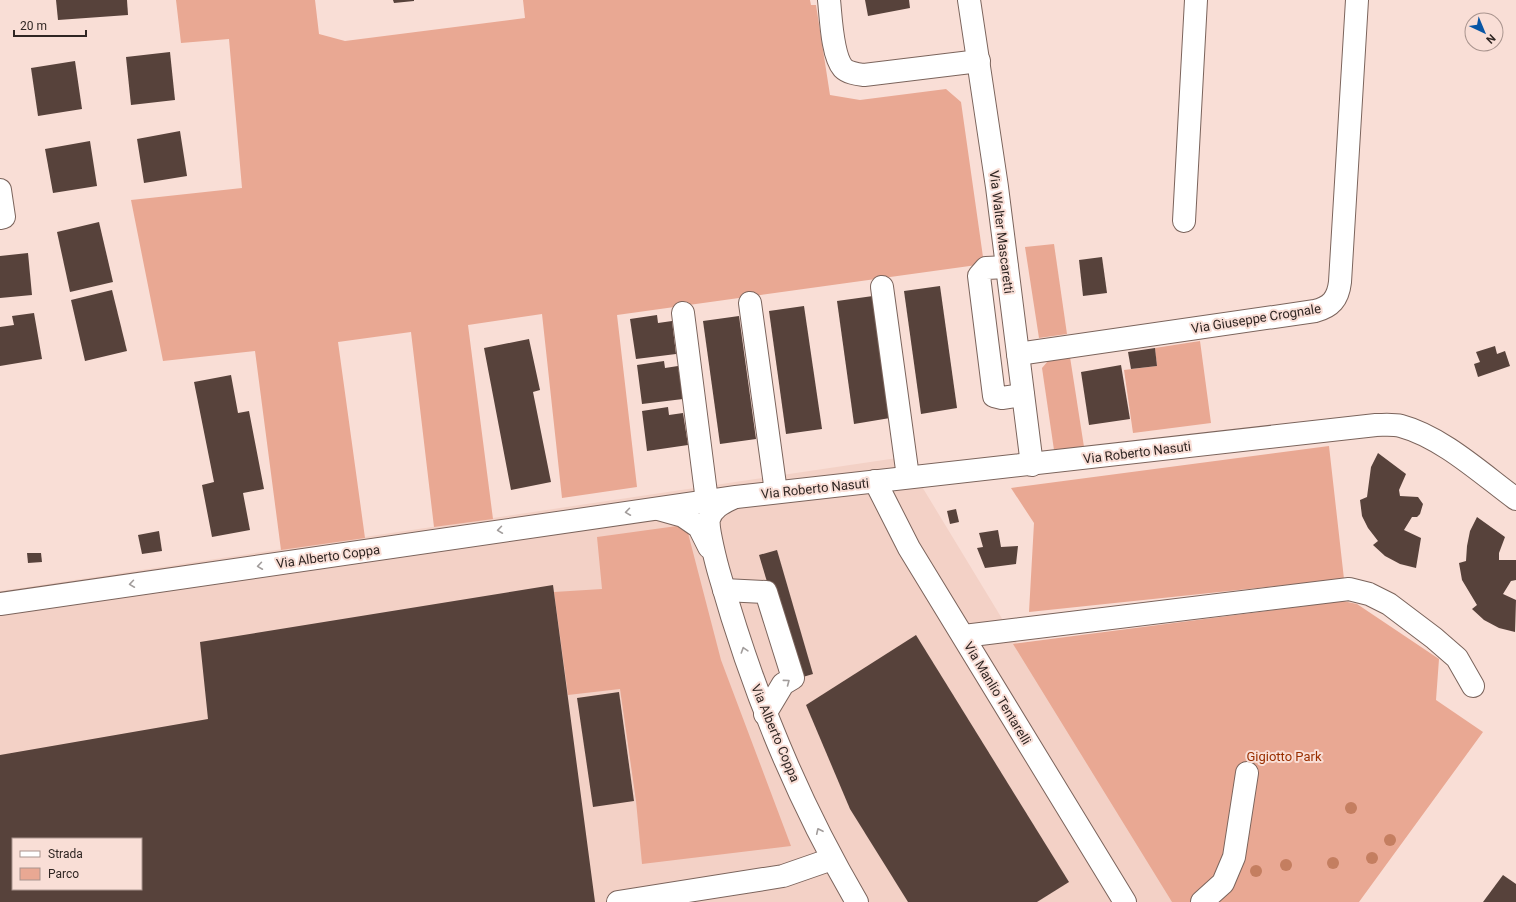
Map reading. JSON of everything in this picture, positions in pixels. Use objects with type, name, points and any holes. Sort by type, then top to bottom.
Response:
[{"type":"street","points":[[828,0],[838,59],[844,70],[864,75],[979,61]]},
{"type":"street","name":"Via Walter Mascaretti","points":[[969,0],[979,61],[1007,267],[1032,465]]},
{"type":"street","points":[[1184,221],[1196,0]]},
{"type":"street","name":"Via Giuseppe Crognale","points":[[1018,354],[1315,311],[1325,308],[1333,302],[1339,293],[1340,282],[1357,0]]},
{"type":"street","points":[[0,190],[2,218]]},
{"type":"street","points":[[1007,267],[986,268],[979,276],[994,396],[1002,398],[1023,394]]},
{"type":"street","points":[[882,287],[908,477]]},
{"type":"street","points":[[750,303],[776,492]]},
{"type":"street","points":[[683,313],[707,501]]},
{"type":"street","name":"Via Roberto Nasuti","points":[[736,497],[908,477],[1032,465],[1376,425],[1399,426],[1420,432],[1516,499]]},
{"type":"street","name":"Via Manlio Tentarelli","points":[[875,481],[908,548],[964,636],[1125,902]]},
{"type":"street","name":"Via Alberto Coppa","points":[[0,604],[736,497]]},
{"type":"street","name":"Via Alberto Coppa","points":[[736,497],[717,506],[709,520],[715,557],[724,590],[765,714],[832,860],[857,902]]},
{"type":"street","name":"Via Alberto Coppa","points":[[655,508],[683,516],[699,527],[715,557]]},
{"type":"street","points":[[964,636],[1349,589],[1369,594],[1389,604],[1434,638],[1457,658],[1473,686]]},
{"type":"street","points":[[724,590],[766,592],[793,678],[783,684],[765,714]]},
{"type":"street","points":[[1202,902],[1223,884],[1234,857],[1247,773]]},
{"type":"street","points":[[618,902],[783,876],[832,860]]},
{"type":"shaded area","points":[[904,457],[1174,902],[0,902],[0,591]]},
{"type":"green space","points":[[176,0],[315,0],[319,34],[345,41],[525,18],[523,0],[810,0],[811,5],[816,5],[830,95],[860,100],[946,89],[961,102],[984,264],[617,315],[637,487],[562,498],[542,314],[468,325],[493,519],[434,527],[411,332],[338,342],[365,538],[281,550],[255,351],[163,361],[131,200],[242,188],[229,39],[181,43]]},
{"type":"green space","points":[[1054,244],[1067,334],[1039,338],[1025,247]]},
{"type":"green space","points":[[1200,341],[1211,423],[1133,433],[1124,370],[1157,366],[1155,348]]},
{"type":"green space","points":[[1070,357],[1084,447],[1054,450],[1042,368],[1048,361]]},
{"type":"green space","points":[[1329,446],[1344,579],[1029,612],[1034,523],[1011,488]]},
{"type":"green space","points":[[677,526],[688,533],[721,660],[791,846],[642,864],[636,801],[620,689],[568,695],[554,592],[602,589],[597,537]]},
{"type":"green space","name":"Gigiotto Park","points":[[1343,601],[1357,604],[1439,659],[1436,700],[1483,732],[1359,902],[1172,902],[1013,644]]},
{"type":"building","points":[[56,0],[127,0],[128,15],[58,20]]},
{"type":"building","points":[[393,0],[414,0],[414,1],[394,3]]},
{"type":"building","points":[[865,0],[909,0],[910,8],[868,16]]},
{"type":"building","points":[[170,52],[175,100],[131,105],[126,57]]},
{"type":"building","points":[[75,61],[82,109],[38,116],[31,68]]},
{"type":"building","points":[[180,131],[187,176],[144,183],[137,139]]},
{"type":"building","points":[[90,141],[97,186],[53,193],[45,149]]},
{"type":"building","points":[[99,222],[113,282],[70,292],[57,232]]},
{"type":"building","points":[[28,253],[32,295],[0,298],[0,256]]},
{"type":"building","points":[[1102,257],[1107,293],[1083,296],[1079,260]]},
{"type":"building","points":[[940,286],[957,408],[921,414],[904,291]]},
{"type":"building","points":[[112,290],[127,351],[85,361],[71,300]]},
{"type":"building","points":[[873,296],[890,418],[854,424],[837,301]]},
{"type":"building","points":[[804,306],[822,429],[786,434],[769,311]]},
{"type":"building","points":[[34,313],[42,359],[0,366],[0,327],[14,325],[12,316]]},
{"type":"building","points":[[657,315],[658,323],[672,321],[676,354],[636,359],[630,319]]},
{"type":"building","points":[[739,316],[756,439],[720,444],[703,321]]},
{"type":"building","points":[[529,339],[540,390],[533,392],[551,482],[511,490],[484,348]]},
{"type":"building","points":[[1495,346],[1497,354],[1505,351],[1510,366],[1478,377],[1474,364],[1480,362],[1476,352]]},
{"type":"building","points":[[1155,348],[1157,366],[1131,369],[1128,352]]},
{"type":"building","points":[[664,361],[665,368],[678,366],[683,399],[642,404],[637,365]]},
{"type":"building","points":[[1121,365],[1130,419],[1089,425],[1081,372]]},
{"type":"building","points":[[231,375],[238,413],[249,411],[264,489],[243,493],[250,530],[212,537],[202,485],[214,482],[194,382]]},
{"type":"building","points":[[668,407],[669,415],[683,413],[688,445],[647,451],[642,411]]},
{"type":"building","points":[[1378,453],[1406,474],[1399,490],[1400,496],[1418,497],[1423,504],[1420,514],[1417,517],[1412,517],[1404,530],[1421,538],[1416,568],[1400,564],[1385,556],[1373,545],[1378,541],[1368,528],[1362,516],[1360,500],[1367,497],[1371,467]]},
{"type":"building","points":[[956,509],[959,522],[950,524],[947,511]]},
{"type":"building","points":[[1477,517],[1505,537],[1499,553],[1499,560],[1516,560],[1516,580],[1511,581],[1503,594],[1516,600],[1515,632],[1499,628],[1484,620],[1472,609],[1477,605],[1462,580],[1459,563],[1466,561],[1470,531]]},
{"type":"building","points":[[998,530],[1001,547],[1018,546],[1016,564],[985,568],[977,548],[983,547],[979,533]]},
{"type":"building","points":[[159,531],[162,551],[142,554],[138,535]]},
{"type":"building","points":[[777,550],[813,674],[796,679],[759,555]]},
{"type":"building","points":[[27,553],[41,553],[42,562],[28,563]]},
{"type":"building","points":[[553,585],[595,902],[0,902],[0,755],[208,719],[200,642]]},
{"type":"building","points":[[916,635],[1069,882],[1037,902],[908,902],[850,809],[806,705]]},
{"type":"building","points":[[619,692],[634,801],[593,807],[577,698]]},
{"type":"building","points":[[1503,875],[1516,884],[1516,902],[1483,902]]}]
